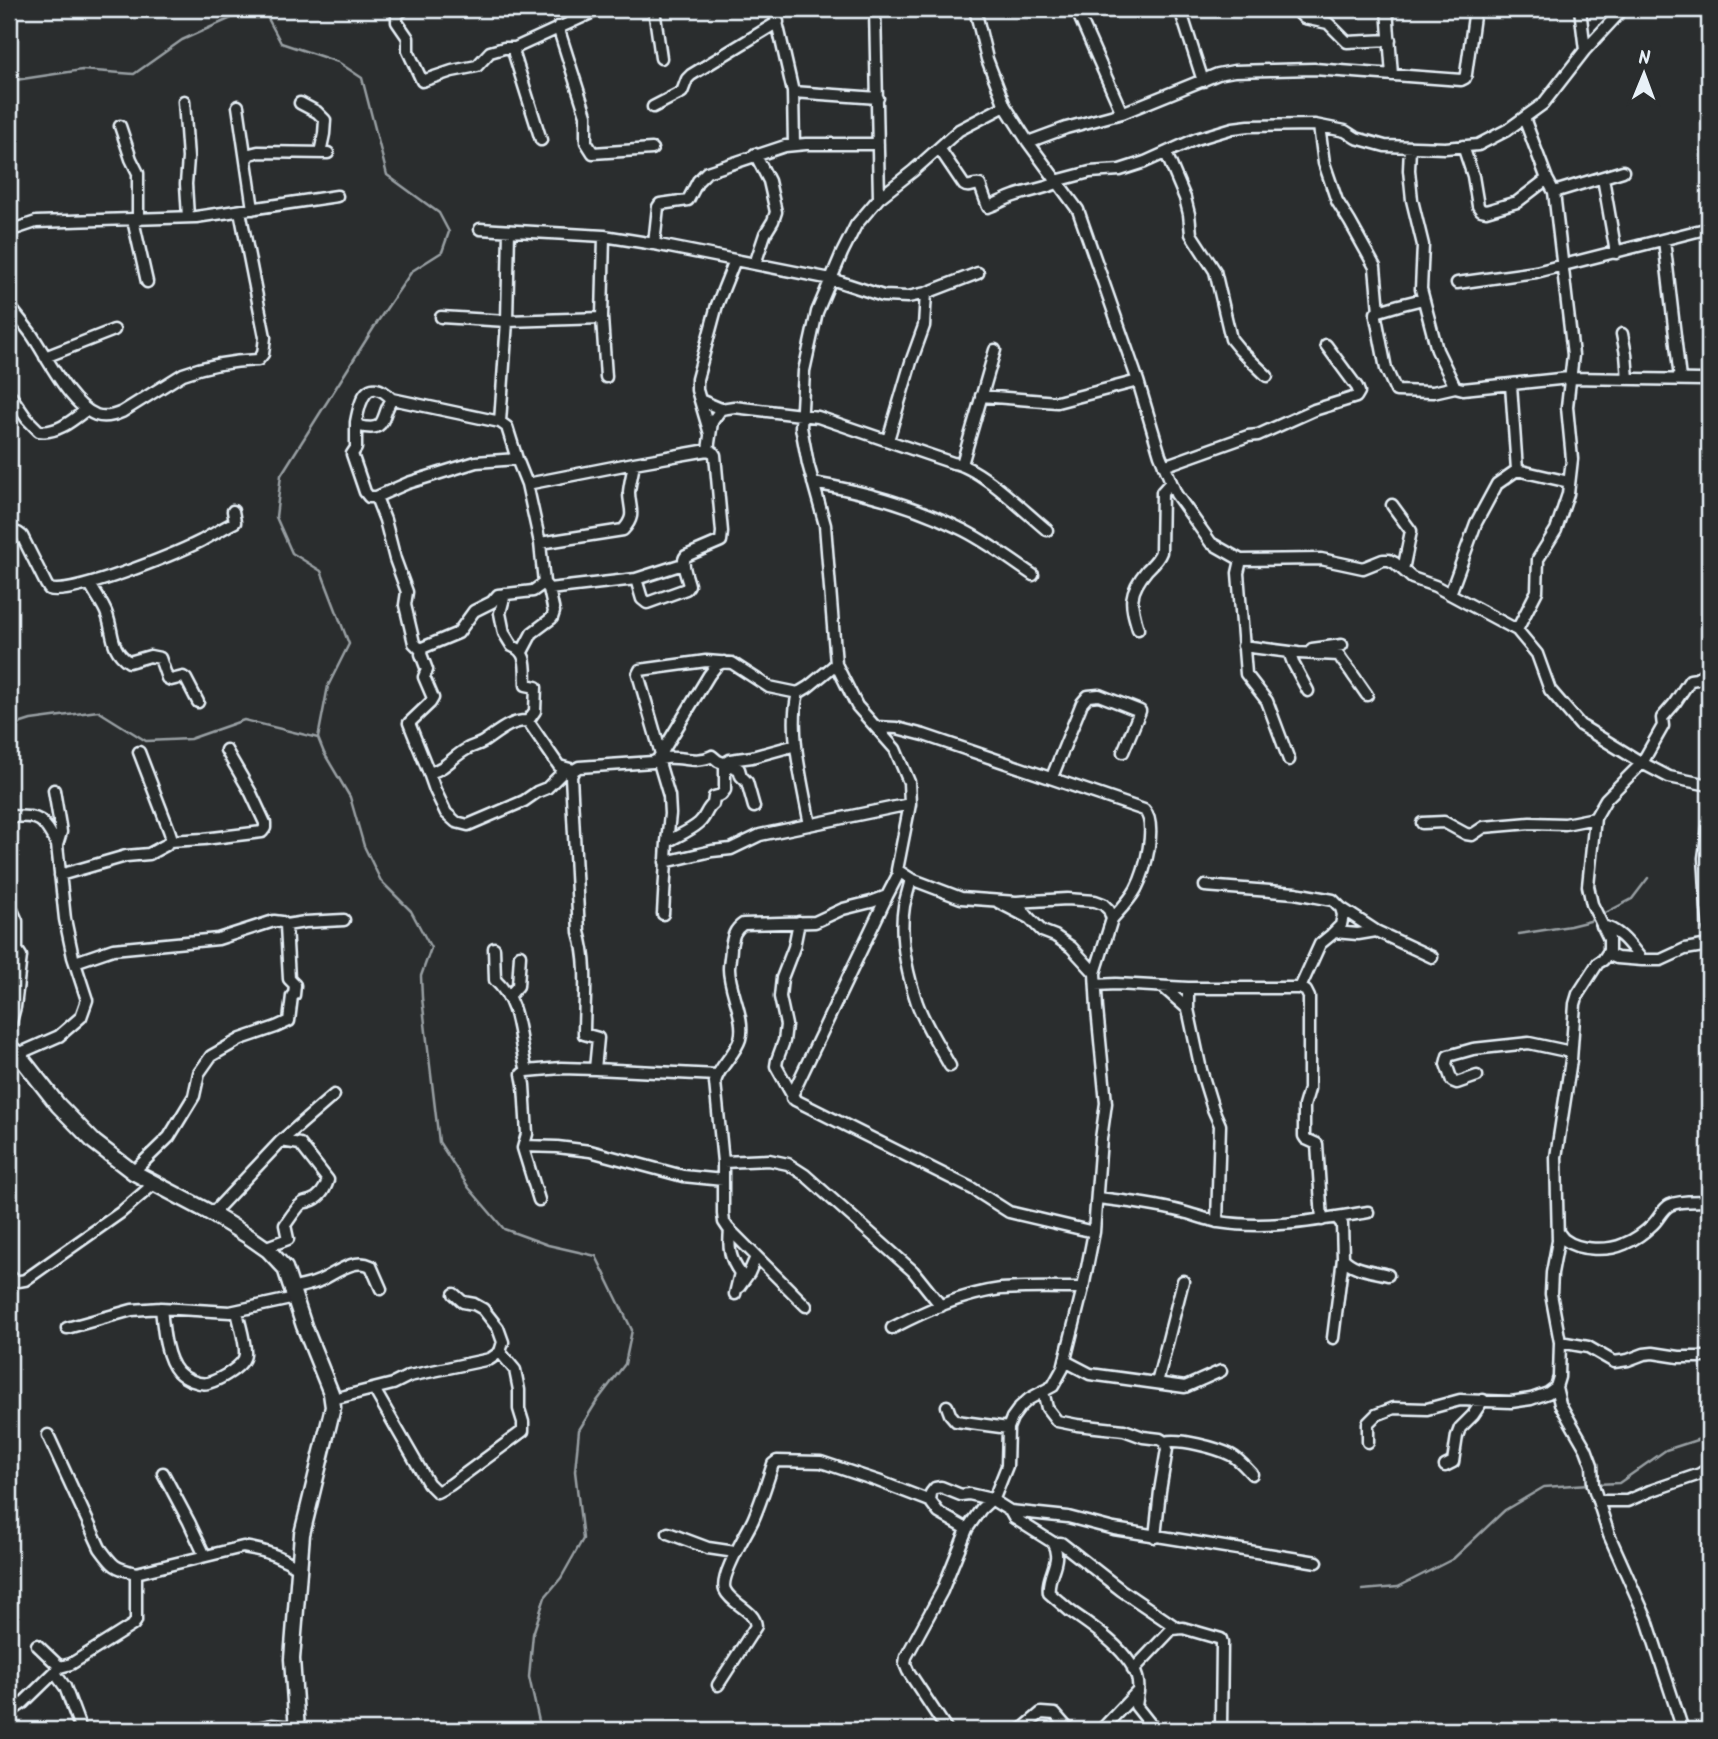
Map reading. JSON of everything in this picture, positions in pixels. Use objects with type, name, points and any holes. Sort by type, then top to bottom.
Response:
[{"type":"street","points":[[397,11],[397,22],[408,38],[408,51],[422,81],[477,66],[490,52],[515,48],[558,27],[575,14],[600,9]]},
{"type":"street","points":[[654,9],[661,58]]},
{"type":"street","points":[[774,9],[793,92],[794,145]]},
{"type":"street","points":[[875,9],[879,198]]},
{"type":"street","points":[[975,9],[986,59],[1005,106],[1078,210],[1138,381],[1164,466],[1176,494],[1211,544],[1241,561],[1321,559],[1363,568],[1389,560],[1412,578],[1435,586],[1517,630],[1538,654],[1550,690],[1580,725],[1669,777],[1709,785]]},
{"type":"street","points":[[1076,9],[1122,113]]},
{"type":"street","points":[[1180,9],[1203,80]]},
{"type":"street","points":[[1295,9],[1304,18],[1328,23],[1347,43],[1390,40]]},
{"type":"street","points":[[1387,9],[1392,75]]},
{"type":"street","points":[[1028,142],[1066,128],[1122,113],[1218,74],[1234,71],[1314,69],[1461,80],[1465,78],[1475,9]]},
{"type":"street","points":[[1580,9],[1585,50]]},
{"type":"street","points":[[939,148],[964,185],[980,185],[988,207],[1010,197],[1090,172],[1120,170],[1145,162],[1196,139],[1233,128],[1319,126],[1345,131],[1356,138],[1385,146],[1445,148],[1478,145],[1507,131],[1543,104],[1585,50],[1623,9]]},
{"type":"street","points":[[653,107],[682,92],[691,75],[778,22]]},
{"type":"street","points":[[558,27],[586,115],[586,142],[593,153],[652,149]]},
{"type":"street","points":[[515,48],[514,54],[541,140]]},
{"type":"street","points":[[793,92],[878,98]]},
{"type":"street","points":[[184,101],[188,217]]},
{"type":"street","points":[[247,158],[258,152],[324,153],[325,120],[317,112],[300,103]]},
{"type":"street","points":[[239,106],[253,209]]},
{"type":"street","points":[[1005,106],[959,130],[879,198],[856,225],[817,312],[804,371],[801,427],[824,525],[836,664],[857,706],[895,749],[909,782],[910,804],[897,867],[899,873],[961,898],[1016,902],[1067,899],[1095,901],[1109,910],[1112,919]]},
{"type":"street","points":[[1517,630],[1537,591],[1538,559],[1556,530],[1568,494],[1572,459],[1567,407],[1573,355],[1554,192],[1524,118]]},
{"type":"street","points":[[120,126],[138,173],[135,220],[147,282]]},
{"type":"street","points":[[1319,126],[1324,163],[1337,201],[1375,267],[1379,311],[1376,317],[1386,369],[1396,391],[1433,392],[1455,387],[1463,389],[1569,378],[1703,380]]},
{"type":"street","points":[[654,244],[660,204],[688,200],[698,181],[707,172],[785,146],[878,144]]},
{"type":"street","points":[[1410,146],[1412,200],[1423,245],[1421,289],[1437,350],[1455,387]]},
{"type":"street","points":[[1464,146],[1478,206],[1486,211],[1517,202],[1547,179]]},
{"type":"street","points":[[1166,153],[1185,198],[1191,234],[1215,271],[1231,339],[1267,376]]},
{"type":"street","points":[[755,155],[769,181],[776,212],[755,264]]},
{"type":"street","points":[[1554,192],[1623,171]]},
{"type":"street","points":[[1603,178],[1616,253]]},
{"type":"street","points":[[9,231],[36,222],[188,217],[337,196]]},
{"type":"street","points":[[9,305],[73,396],[86,410],[98,416],[112,416],[183,374],[213,365],[258,360],[263,354],[265,337],[240,211]]},
{"type":"street","points":[[480,229],[604,236],[654,244],[831,279],[883,296],[908,297],[926,293],[978,274]]},
{"type":"street","points":[[1457,283],[1536,272],[1708,229],[1709,240]]},
{"type":"street","points":[[500,422],[508,321],[509,231]]},
{"type":"street","points":[[604,236],[602,318],[606,377]]},
{"type":"street","points":[[1664,240],[1680,379]]},
{"type":"street","points":[[710,434],[697,390],[697,379],[717,305],[735,260]]},
{"type":"street","points":[[888,440],[924,326],[926,293]]},
{"type":"street","points":[[1379,311],[1423,299]]},
{"type":"street","points":[[441,317],[508,321],[602,318]]},
{"type":"street","points":[[45,357],[114,330]]},
{"type":"street","points":[[1622,334],[1628,379]]},
{"type":"street","points":[[1164,466],[1248,436],[1258,435],[1314,410],[1356,397],[1359,392],[1357,387],[1326,345]]},
{"type":"street","points":[[962,464],[995,350]]},
{"type":"street","points":[[981,396],[1057,402],[1138,381]]},
{"type":"street","points":[[1511,385],[1517,470]]},
{"type":"street","points":[[517,459],[476,462],[408,483],[376,497],[369,497],[352,454],[356,448],[359,402],[365,393],[376,389],[385,392],[392,399],[500,422],[507,427],[527,484],[554,612],[552,618],[532,633],[522,652]]},
{"type":"street","points":[[10,399],[39,431],[44,432],[69,423],[86,410]]},
{"type":"street","points":[[356,422],[359,426],[375,428],[384,420],[385,409],[392,399]]},
{"type":"street","points":[[701,400],[721,409]]},
{"type":"street","points":[[708,450],[712,422],[724,407],[818,417],[962,464],[985,478],[1047,530]]},
{"type":"street","points":[[527,484],[708,450],[713,452],[722,536],[720,541],[686,555],[683,564],[689,585],[686,589],[647,603],[642,599],[636,579]]},
{"type":"street","points":[[540,543],[623,530],[630,522],[632,511],[629,492],[634,463]]},
{"type":"street","points":[[1450,594],[1476,523],[1497,484],[1517,470],[1570,482]]},
{"type":"street","points":[[1138,629],[1131,600],[1134,590],[1161,552],[1162,492],[1171,482]]},
{"type":"street","points":[[813,483],[889,501],[960,528],[1033,575]]},
{"type":"street","points":[[376,497],[407,592],[405,604],[414,643],[421,650],[427,670],[424,677],[432,694],[430,703],[410,723],[435,790],[446,813],[456,822],[468,825],[524,801],[570,770],[579,767],[653,762],[659,757],[709,675],[717,665],[724,662]]},
{"type":"street","points":[[1392,505],[1411,531],[1403,570]]},
{"type":"street","points":[[9,534],[18,533],[22,536],[49,589],[58,591],[90,584],[199,542],[235,522],[233,511]]},
{"type":"street","points":[[1241,561],[1238,573],[1245,674],[1267,701],[1289,760]]},
{"type":"street","points":[[421,650],[457,634],[477,608],[492,602],[498,595],[533,591],[547,586],[636,579],[683,564]]},
{"type":"street","points":[[90,584],[105,609],[111,635],[120,656],[129,662],[150,656],[160,658],[167,678],[186,679],[198,702]]},
{"type":"street","points":[[505,594],[500,613],[504,633],[512,646],[522,652],[526,663],[526,685],[536,687],[535,710],[528,721]]},
{"type":"street","points":[[1293,653],[1342,645]]},
{"type":"street","points":[[1243,646],[1339,656],[1367,695]]},
{"type":"street","points":[[1293,653],[1293,663],[1308,691]]},
{"type":"street","points":[[663,914],[669,796],[639,672],[706,661],[732,663],[769,687],[798,693],[836,664]]},
{"type":"street","points":[[1683,1730],[1647,1620],[1609,1535],[1592,1479],[1592,1465],[1587,1449],[1560,1404],[1556,1387],[1559,1377],[1560,1342],[1551,1294],[1558,1241],[1556,1157],[1572,1052],[1575,1004],[1578,994],[1609,951],[1609,939],[1592,904],[1588,886],[1595,818],[1605,799],[1642,762],[1663,726],[1662,718],[1690,680],[1697,680],[1709,670]]},
{"type":"street","points":[[798,693],[794,713],[796,745],[810,825]]},
{"type":"street","points":[[1052,777],[1088,696],[1099,695],[1140,711],[1124,752]]},
{"type":"street","points":[[429,774],[441,770],[467,749],[481,744],[499,729],[528,721]]},
{"type":"street","points":[[528,721],[559,766],[570,770]]},
{"type":"street","points":[[876,727],[897,728],[924,735],[1052,777],[1144,810],[1149,814],[1150,823],[1146,863],[1136,890],[1112,919],[1095,973],[1106,1104],[1094,1232],[1065,1362],[1053,1386],[1020,1407],[1012,1418],[1007,1466],[995,1496],[981,1509],[967,1529],[942,1591],[906,1657],[905,1664],[943,1729]]},
{"type":"street","points":[[724,763],[796,745]]},
{"type":"street","points":[[169,841],[262,832],[265,828],[251,793],[226,750]]},
{"type":"street","points":[[60,875],[126,856],[149,855],[169,841],[169,830],[139,752]]},
{"type":"street","points":[[659,757],[702,760],[710,756],[739,769],[747,782],[754,807]]},
{"type":"street","points":[[667,842],[697,824],[704,817],[708,806],[713,804],[714,797],[725,790],[724,763]]},
{"type":"street","points":[[570,770],[579,932],[583,943],[586,989],[584,1034],[598,1038],[595,1069]]},
{"type":"street","points":[[54,790],[61,832],[57,845],[65,919],[87,1000],[81,1017],[59,1036],[12,1054],[94,1142],[133,1172],[248,1236],[285,1268],[333,1399],[302,1534],[292,1660],[297,1728],[272,1725],[244,1730]]},
{"type":"street","points":[[665,862],[731,849],[760,835],[910,804]]},
{"type":"street","points":[[9,816],[32,816],[41,821],[57,845]]},
{"type":"street","points":[[1422,823],[1444,822],[1472,835],[1484,827],[1530,823],[1564,824],[1595,818]]},
{"type":"street","points":[[1709,822],[1703,858],[1707,874],[1709,928]]},
{"type":"street","points":[[792,1098],[899,873]]},
{"type":"street","points":[[911,879],[904,906],[903,929],[910,979],[918,1005],[950,1066]]},
{"type":"street","points":[[1205,886],[1295,893],[1333,900],[1376,930],[1432,957]]},
{"type":"street","points":[[806,1306],[724,1222],[723,1162],[715,1082],[740,1039],[729,970],[733,936],[736,929],[743,924],[815,922],[843,909],[872,902],[887,895]]},
{"type":"street","points":[[994,900],[1029,918]]},
{"type":"street","points":[[1016,902],[1042,931],[1071,947],[1095,973]]},
{"type":"street","points":[[9,903],[16,921],[17,950],[21,956],[15,1007],[9,1029]]},
{"type":"street","points":[[1300,988],[1320,944],[1341,925],[1341,908]]},
{"type":"street","points":[[75,962],[113,949],[218,939],[274,921],[286,925],[344,920]]},
{"type":"street","points":[[799,922],[794,947],[782,978],[780,997],[786,1025],[776,1066],[792,1098],[973,1189],[1009,1212],[1094,1232]]},
{"type":"street","points":[[133,1172],[169,1137],[194,1096],[199,1073],[211,1056],[241,1039],[289,1021],[295,985],[289,979],[286,925]]},
{"type":"street","points":[[1602,926],[1624,937],[1643,960]]},
{"type":"street","points":[[1334,932],[1358,934],[1376,930]]},
{"type":"street","points":[[1607,954],[1616,958],[1661,960],[1685,949],[1709,944]]},
{"type":"street","points":[[494,948],[495,980],[509,996],[519,1024],[521,1052],[527,1071]]},
{"type":"street","points":[[509,996],[518,986],[520,956]]},
{"type":"street","points":[[1096,985],[1300,988],[1306,991],[1309,997],[1310,1089],[1304,1106],[1304,1136],[1317,1144],[1322,1220]]},
{"type":"street","points":[[1163,987],[1188,1009]]},
{"type":"street","points":[[1188,988],[1188,1009],[1201,1070],[1220,1125],[1217,1222]]},
{"type":"street","points":[[1477,1076],[1457,1083],[1452,1081],[1446,1064],[1448,1056],[1473,1049],[1529,1043],[1572,1052]]},
{"type":"street","points":[[539,1200],[523,1148],[527,1134],[522,1074],[527,1071],[561,1068],[717,1075]]},
{"type":"street","points":[[212,1214],[281,1141],[334,1095]]},
{"type":"street","points":[[264,1248],[288,1240],[285,1225],[299,1206],[312,1201],[323,1192],[328,1180],[300,1144],[281,1141]]},
{"type":"street","points":[[524,1146],[590,1150],[683,1176],[723,1180]]},
{"type":"street","points":[[723,1162],[769,1160],[788,1164],[805,1175],[913,1271],[941,1306]]},
{"type":"street","points":[[9,1275],[18,1282],[25,1280],[120,1213],[155,1183]]},
{"type":"street","points":[[1098,1198],[1130,1201],[1217,1222],[1260,1225],[1322,1220],[1368,1212]]},
{"type":"street","points":[[1558,1231],[1564,1240],[1574,1245],[1609,1248],[1624,1245],[1638,1236],[1672,1204],[1709,1201]]},
{"type":"street","points":[[1333,1338],[1343,1258],[1342,1224],[1336,1217]]},
{"type":"street","points":[[730,1230],[728,1241],[732,1261],[740,1273],[735,1294],[756,1257]]},
{"type":"street","points":[[1343,1258],[1353,1266],[1388,1275]]},
{"type":"street","points":[[67,1328],[132,1310],[161,1308],[237,1311],[293,1293],[353,1264],[364,1262],[371,1266],[381,1289]]},
{"type":"street","points":[[1157,1384],[1183,1281]]},
{"type":"street","points":[[891,1328],[974,1295],[999,1290],[1083,1289]]},
{"type":"street","points":[[333,1399],[393,1384],[409,1376],[490,1359],[500,1352],[503,1342],[498,1328],[483,1309],[463,1302],[454,1294]]},
{"type":"street","points":[[161,1308],[166,1345],[177,1371],[192,1381],[207,1384],[243,1362],[246,1354],[237,1311]]},
{"type":"street","points":[[1560,1342],[1588,1347],[1614,1362],[1653,1353],[1679,1357],[1709,1357]]},
{"type":"street","points":[[374,1389],[428,1483],[438,1492],[523,1431],[515,1370],[500,1352]]},
{"type":"street","points":[[1065,1362],[1090,1374],[1185,1387],[1221,1371]]},
{"type":"street","points":[[1368,1442],[1368,1423],[1377,1415],[1394,1408],[1427,1409],[1460,1400],[1511,1402],[1548,1393],[1556,1387]]},
{"type":"street","points":[[1043,1391],[1047,1408],[1057,1420],[1124,1430],[1165,1442],[1167,1449],[1155,1536]]},
{"type":"street","points":[[1445,1466],[1453,1462],[1460,1428],[1483,1400]]},
{"type":"street","points":[[947,1406],[956,1421],[1009,1428]]},
{"type":"street","points":[[48,1435],[100,1548],[111,1564],[121,1570],[136,1573],[243,1547],[258,1549],[286,1559],[300,1570]]},
{"type":"street","points":[[1165,1442],[1173,1440],[1233,1455],[1252,1474]]},
{"type":"street","points":[[718,1685],[756,1626],[754,1619],[724,1588],[724,1583],[735,1552],[753,1519],[773,1464],[777,1461],[821,1462],[877,1481],[930,1501],[939,1513],[967,1529]]},
{"type":"street","points":[[1598,1500],[1628,1502],[1709,1468]]},
{"type":"street","points":[[163,1473],[205,1556]]},
{"type":"street","points":[[930,1501],[931,1493],[935,1488],[941,1487],[961,1495],[992,1499],[1010,1511],[1014,1518],[1052,1542],[1057,1556],[1049,1579],[1049,1592],[1067,1609],[1112,1642],[1133,1670],[1139,1686],[1136,1706],[1155,1730]]},
{"type":"street","points":[[1010,1511],[1068,1517],[1114,1530],[1317,1562]]},
{"type":"street","points":[[668,1533],[708,1548],[735,1552]]},
{"type":"street","points":[[1054,1546],[1061,1543],[1121,1590],[1177,1628]]},
{"type":"street","points":[[9,1713],[58,1670],[134,1625],[136,1573]]},
{"type":"street","points":[[1133,1670],[1172,1629],[1183,1628],[1221,1639],[1221,1726],[1212,1730]]},
{"type":"street","points":[[37,1645],[58,1670],[81,1730]]},
{"type":"street","points":[[1101,1730],[1138,1691]]},
{"type":"street","points":[[1021,1730],[1041,1713],[1055,1714],[1069,1730]]},
{"type":"waterway","points":[[9,81],[82,70],[134,74],[182,40],[238,15],[261,9]]},
{"type":"waterway","points":[[263,9],[281,43],[338,62],[362,78],[387,175],[439,213],[449,232],[442,252],[412,271],[281,475],[276,517],[292,553],[321,571],[349,644],[328,686],[318,738],[350,797],[364,846],[381,881],[411,911],[431,948],[421,976],[439,1142],[469,1188],[504,1229],[548,1245],[596,1256],[632,1330],[625,1364],[579,1430],[575,1471],[583,1539],[561,1578],[545,1597],[533,1634],[529,1677],[541,1730]]},
{"type":"waterway","points":[[9,727],[31,720],[98,711],[146,741],[190,739],[244,720],[318,738]]},
{"type":"waterway","points":[[1519,934],[1590,921],[1632,899],[1648,878]]},
{"type":"waterway","points":[[1596,1484],[1619,1483],[1666,1450],[1709,1436]]},
{"type":"waterway","points":[[1362,1590],[1398,1587],[1453,1559],[1505,1510],[1544,1487],[1589,1484]]}]
